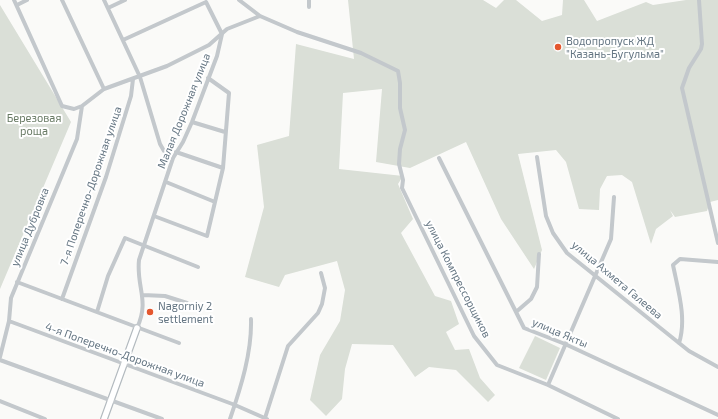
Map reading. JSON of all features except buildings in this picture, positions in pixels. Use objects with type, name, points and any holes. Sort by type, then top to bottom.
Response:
[{"type":"street","points":[[14,0],[62,106],[74,108],[82,106],[104,89],[167,66],[209,45],[227,29],[260,16]]},
{"type":"street","points":[[17,5],[27,0]]},
{"type":"street","points":[[62,0],[104,89]]},
{"type":"street","points":[[104,0],[140,76],[160,144],[164,151],[173,158]]},
{"type":"street","points":[[108,8],[124,0]]},
{"type":"street","points":[[239,0],[260,16]]},
{"type":"street","points":[[308,7],[309,0]]},
{"type":"street","points":[[699,0],[702,44],[701,49],[689,68],[682,88],[718,242]]},
{"type":"street","points":[[123,40],[206,2],[222,34]]},
{"type":"street","name":"улица Компрессорщиков","points":[[260,16],[297,32],[361,53],[398,71],[400,83],[400,108],[405,130],[400,149],[399,164],[403,180],[402,188],[474,336],[497,364],[548,385],[618,419]]},
{"type":"street","name":"Малая Дорожная улица","points":[[137,328],[142,315],[143,295],[138,272],[143,245],[166,182],[173,158],[183,142],[192,122],[217,56],[222,34]]},
{"type":"street","points":[[154,216],[207,236],[223,168],[229,93],[208,78]]},
{"type":"street","name":"7-я Поперечно-Дорожная улица","points":[[62,299],[106,177],[131,96],[132,79]]},
{"type":"street","name":"улица Дубровка","points":[[0,357],[9,321],[11,298],[77,139],[82,106]]},
{"type":"street","points":[[192,122],[225,132]]},
{"type":"street","points":[[176,152],[223,168]]},
{"type":"street","name":"улица Якты","points":[[439,158],[524,328],[565,344],[718,414]]},
{"type":"street","name":"улица Ахмета Галеева","points":[[537,158],[546,216],[553,234],[567,253],[689,351],[718,367]]},
{"type":"street","points":[[166,182],[215,202]]},
{"type":"street","points":[[548,385],[610,239],[614,197]]},
{"type":"street","points":[[98,312],[108,276],[125,238],[198,267]]},
{"type":"street","points":[[516,312],[531,299],[537,287],[539,254]]},
{"type":"street","points":[[679,343],[683,332],[680,297],[673,265],[680,259],[718,262]]},
{"type":"street","points":[[266,418],[288,346],[318,313],[322,304],[325,288],[321,273]]},
{"type":"street","points":[[17,282],[180,343]]},
{"type":"street","points":[[143,295],[165,296],[187,303]]},
{"type":"street","points":[[230,419],[235,405],[252,335],[251,319]]},
{"type":"street","name":"4-я Поперечно-Дорожная улица","points":[[9,321],[235,405],[266,418]]},
{"type":"street","points":[[104,419],[137,328]]},
{"type":"street","points":[[0,360],[162,419]]},
{"type":"street","points":[[0,401],[45,419]]},
{"type":"green space","points":[[348,0],[483,0],[496,8],[504,0],[516,0],[542,21],[562,15],[563,0],[584,0],[597,21],[646,2],[653,5],[686,0],[718,0],[718,200],[710,202],[707,211],[675,217],[670,210],[673,216],[656,229],[651,244],[632,182],[622,175],[607,176],[600,189],[599,210],[579,209],[566,162],[556,150],[518,154],[542,250],[534,269],[501,219],[466,142],[410,168],[376,162],[382,89],[343,93],[339,169],[403,176],[398,184],[413,219],[401,233],[435,296],[451,301],[459,324],[446,332],[455,350],[469,349],[480,378],[495,395],[488,402],[456,370],[429,367],[415,377],[393,345],[352,344],[345,369],[342,399],[326,416],[310,400],[320,355],[340,321],[345,290],[337,261],[285,275],[279,287],[245,277],[264,207],[257,145],[289,136],[296,44],[354,59]]},
{"type":"green space","name":"Березовая роща","points":[[0,5],[71,122],[0,289]]},
{"type":"green space","points":[[535,336],[560,348],[546,380],[519,368]]},
{"type":"place","name":"Водопропуск ЖД \"Казань-Бугульма\"","points":[[558,47]]},
{"type":"place","name":"Nagorniy 2 settlement","points":[[150,312]]}]
